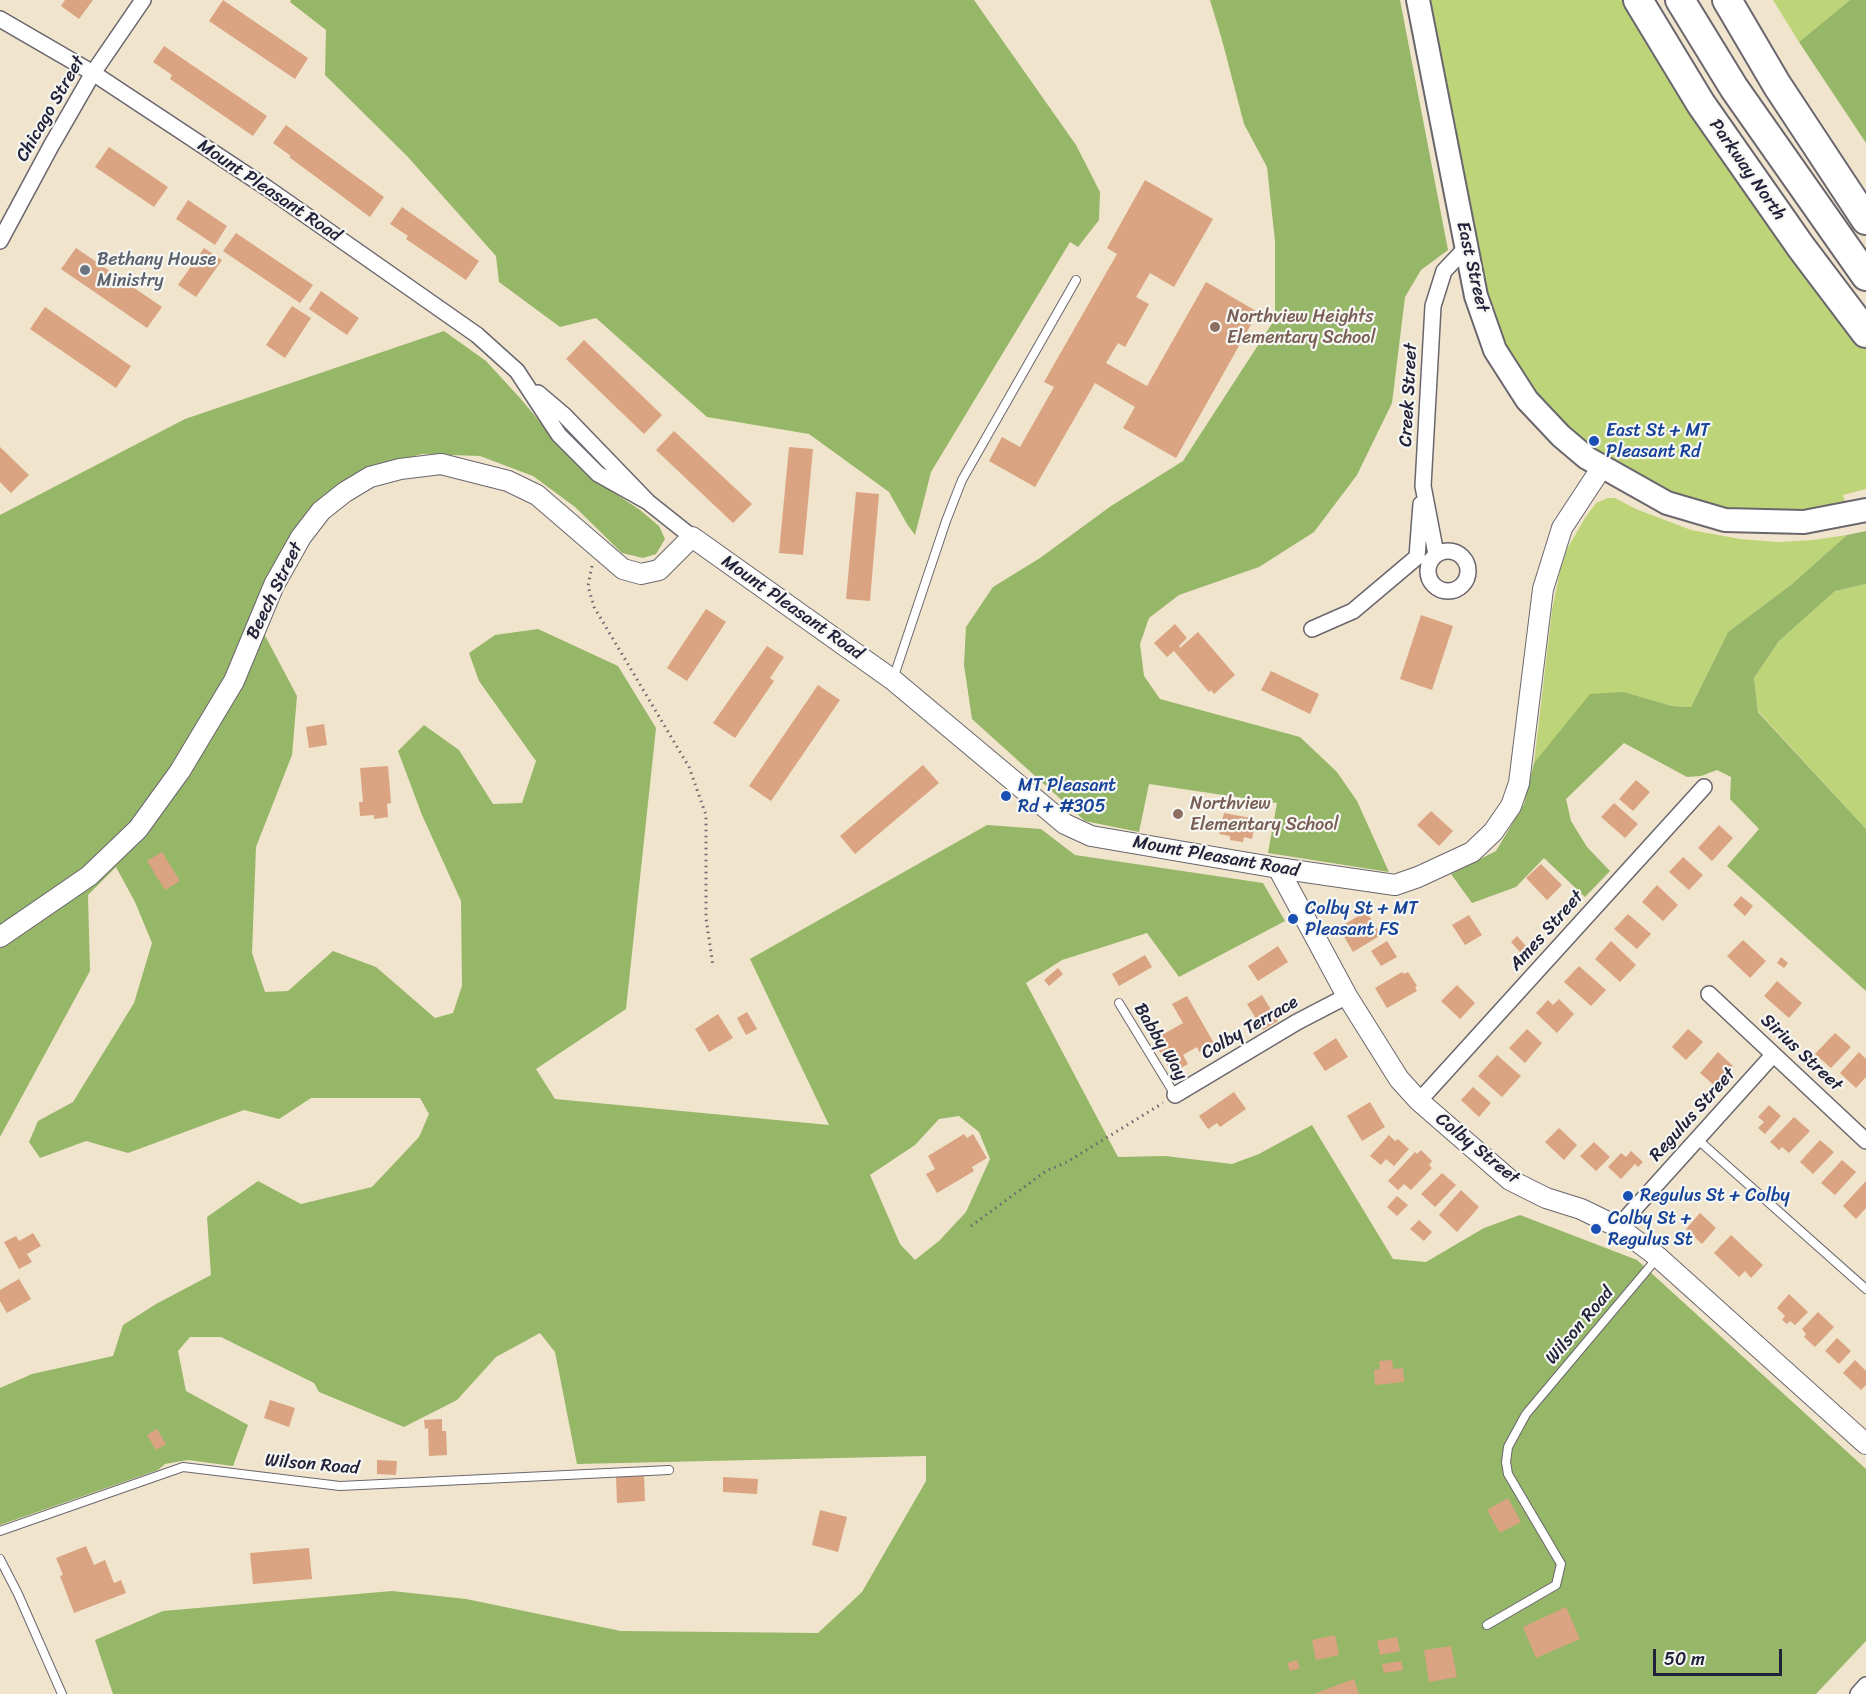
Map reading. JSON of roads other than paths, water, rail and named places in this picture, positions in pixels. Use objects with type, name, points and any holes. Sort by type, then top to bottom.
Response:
[{"type":"highway","name":"Parkway North","points":[[1638,0],[1701,104],[1801,247],[1866,333]]},
{"type":"highway","points":[[1680,0],[1734,88],[1866,276]]},
{"type":"highway","points":[[1727,0],[1777,85],[1866,220]]},
{"type":"main road","name":"East Street","points":[[1418,0],[1476,296],[1495,350],[1527,400],[1561,436],[1587,458],[1667,503],[1725,519],[1804,522],[1858,512]]},
{"type":"street","name":"Chicago Street","points":[[0,241],[93,73],[143,0]]},
{"type":"street","name":"Mount Pleasant Road","points":[[0,19],[93,73],[267,188],[477,335],[564,416],[648,502],[692,537],[893,680],[1065,824],[1091,836],[1278,868],[1395,885],[1472,852],[1493,832],[1511,806],[1519,783],[1543,589],[1563,528],[1602,467]]},
{"type":"street","name":"Creek Street","points":[[1436,554],[1423,486],[1433,306],[1444,271],[1467,248]]},
{"type":"street","name":"Beech Street","points":[[0,937],[89,876],[138,829],[180,771],[234,681],[274,585],[301,537],[321,511],[345,492],[370,477],[400,469],[441,464],[508,481],[537,495],[623,569],[640,574],[659,570],[692,537]]},
{"type":"street","points":[[1312,629],[1353,611],[1417,557],[1423,486]]},
{"type":"street","name":"Ames Street","points":[[1419,1101],[1704,787]]},
{"type":"street","name":"Colby Street","points":[[1278,868],[1347,996],[1399,1079],[1419,1101],[1510,1180],[1546,1198],[1581,1209],[1618,1227],[1658,1257],[1866,1444]]},
{"type":"street","name":"Sirius Street","points":[[1709,994],[1866,1141]]},
{"type":"street","name":"Colby Terrace","points":[[1175,1095],[1298,1022],[1347,996]]},
{"type":"street","name":"Regulus Street","points":[[1618,1227],[1773,1055]]},
{"type":"street","points":[[1858,1694],[1866,1685]]},
{"type":"lane","points":[[893,680],[962,480],[1076,280]]},
{"type":"lane","name":"Babby Way","points":[[1119,1003],[1175,1095]]},
{"type":"lane","points":[[1697,1139],[1866,1289]]},
{"type":"lane","name":"Wilson Road","points":[[1487,1625],[1556,1585],[1561,1564],[1508,1474],[1506,1462],[1508,1447],[1526,1414],[1658,1257]]},
{"type":"lane","name":"Wilson Road","points":[[0,1531],[183,1467],[340,1486],[669,1470]]},
{"type":"lane","points":[[0,1559],[62,1694]]},
{"type":"place","name":"Bethany House Ministry","points":[[85,270]]},
{"type":"place","name":"Northview Heights Elementary School","points":[[1215,327]]},
{"type":"place","name":"East St + MT Pleasant Rd","points":[[1594,441]]},
{"type":"place","name":"MT Pleasant Rd + #305","points":[[1006,796]]},
{"type":"place","name":"Northview Elementary School","points":[[1178,814]]},
{"type":"place","name":"Colby St + MT Pleasant FS","points":[[1293,919]]},
{"type":"place","name":"Regulus St + Colby","points":[[1628,1196]]},
{"type":"place","name":"Colby St + Regulus St","points":[[1596,1229]]}]
